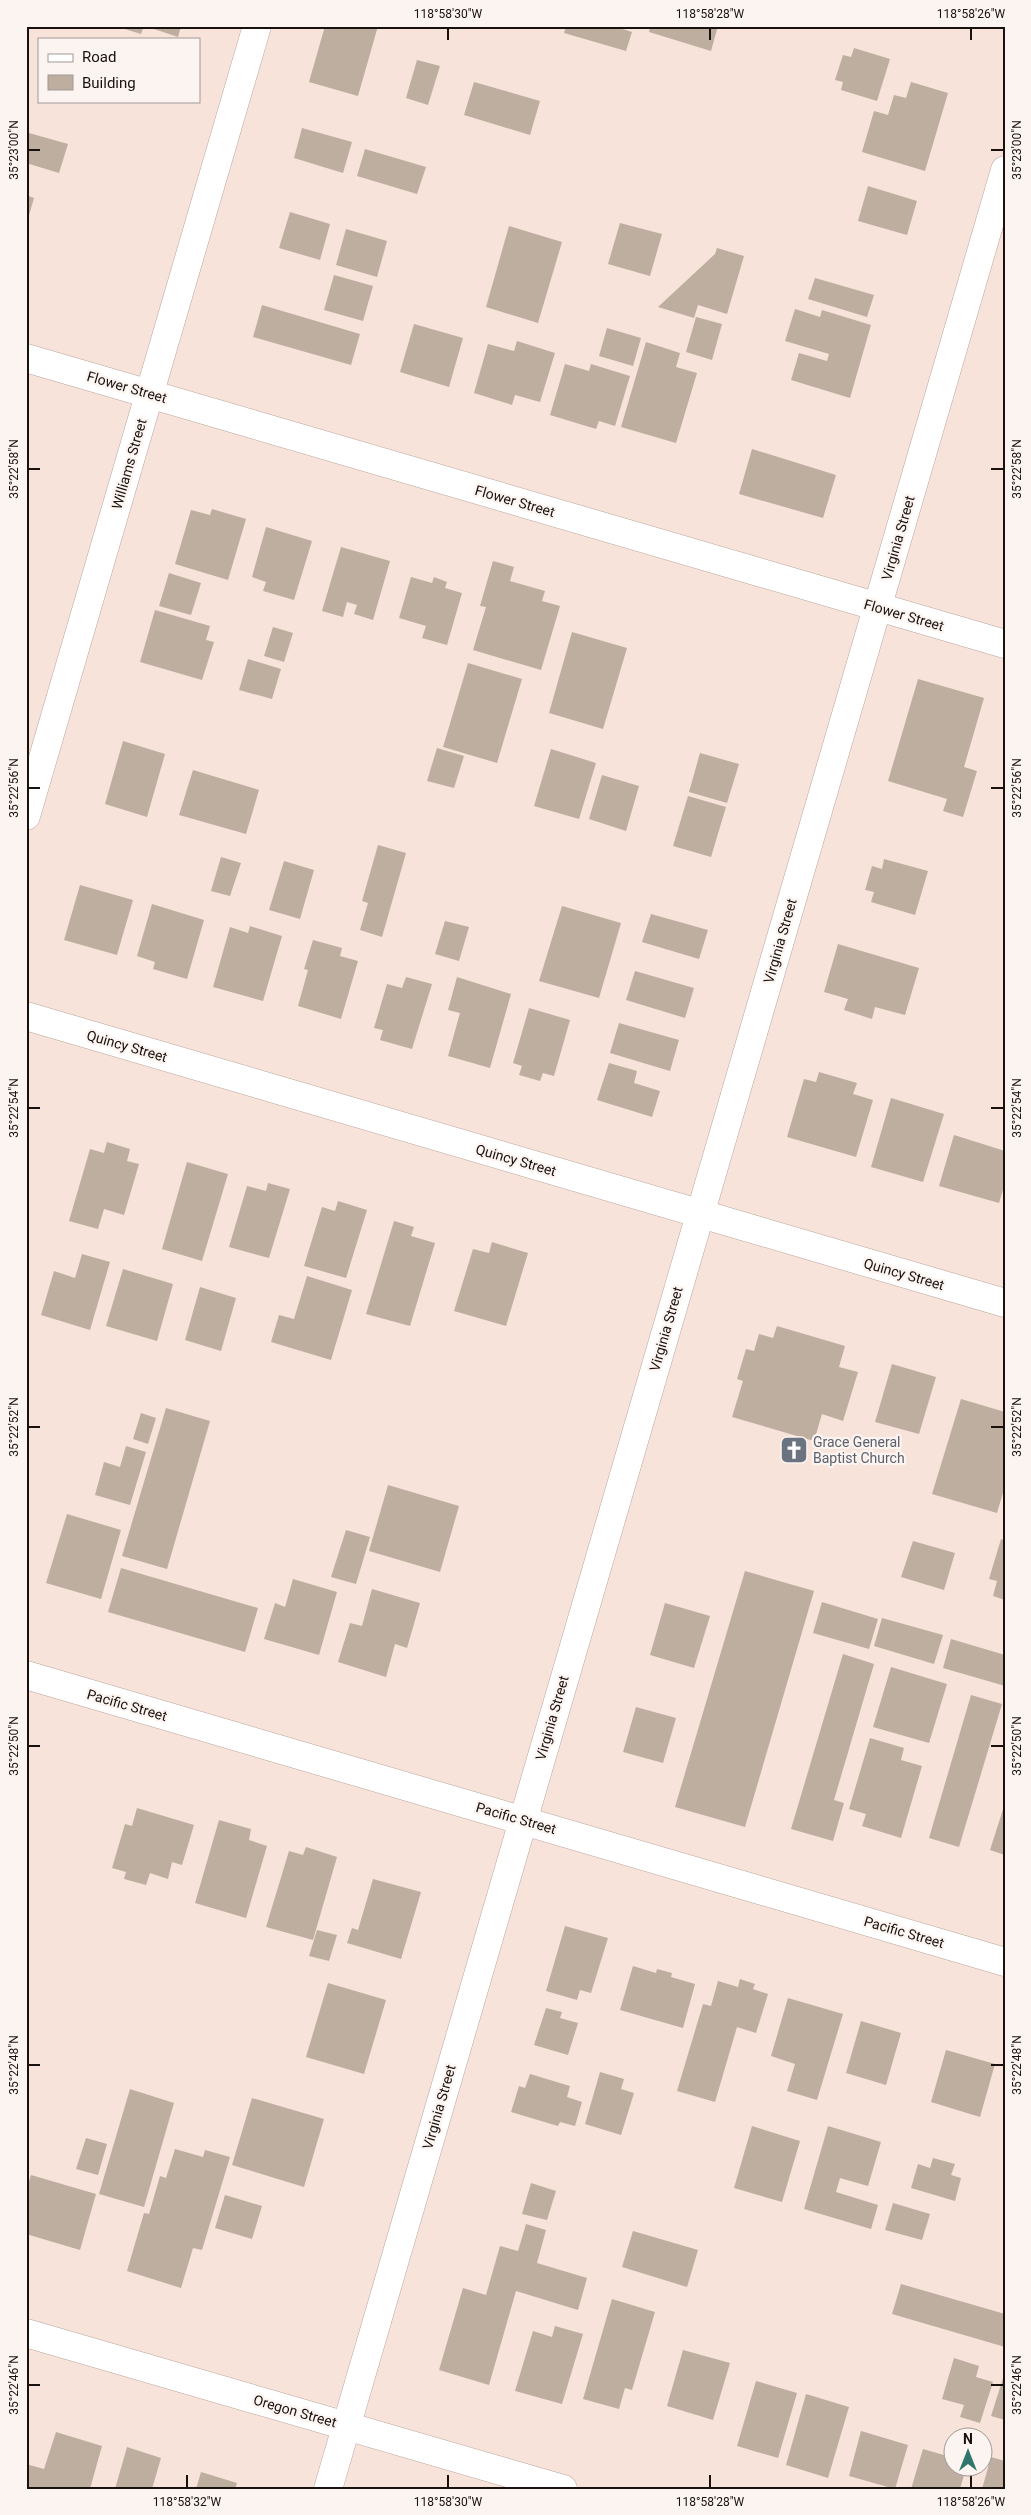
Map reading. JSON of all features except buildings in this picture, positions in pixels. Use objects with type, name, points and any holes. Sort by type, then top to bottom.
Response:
[{"type":"street","name":"Williams Street","points":[[26,816],[257,26]]},
{"type":"street","name":"Virginia Street","points":[[328,2489],[1005,170]]},
{"type":"street","name":"Flower Street","points":[[26,358],[1005,644]]},
{"type":"street","name":"Quincy Street","points":[[26,1016],[1005,1303]]},
{"type":"street","name":"Pacific Street","points":[[26,1675],[1005,1962]]},
{"type":"street","name":"Oregon Street","points":[[26,2333],[563,2489]]},
{"type":"place","name":"Grace General Baptist Church","points":[[794,1450]]}]
